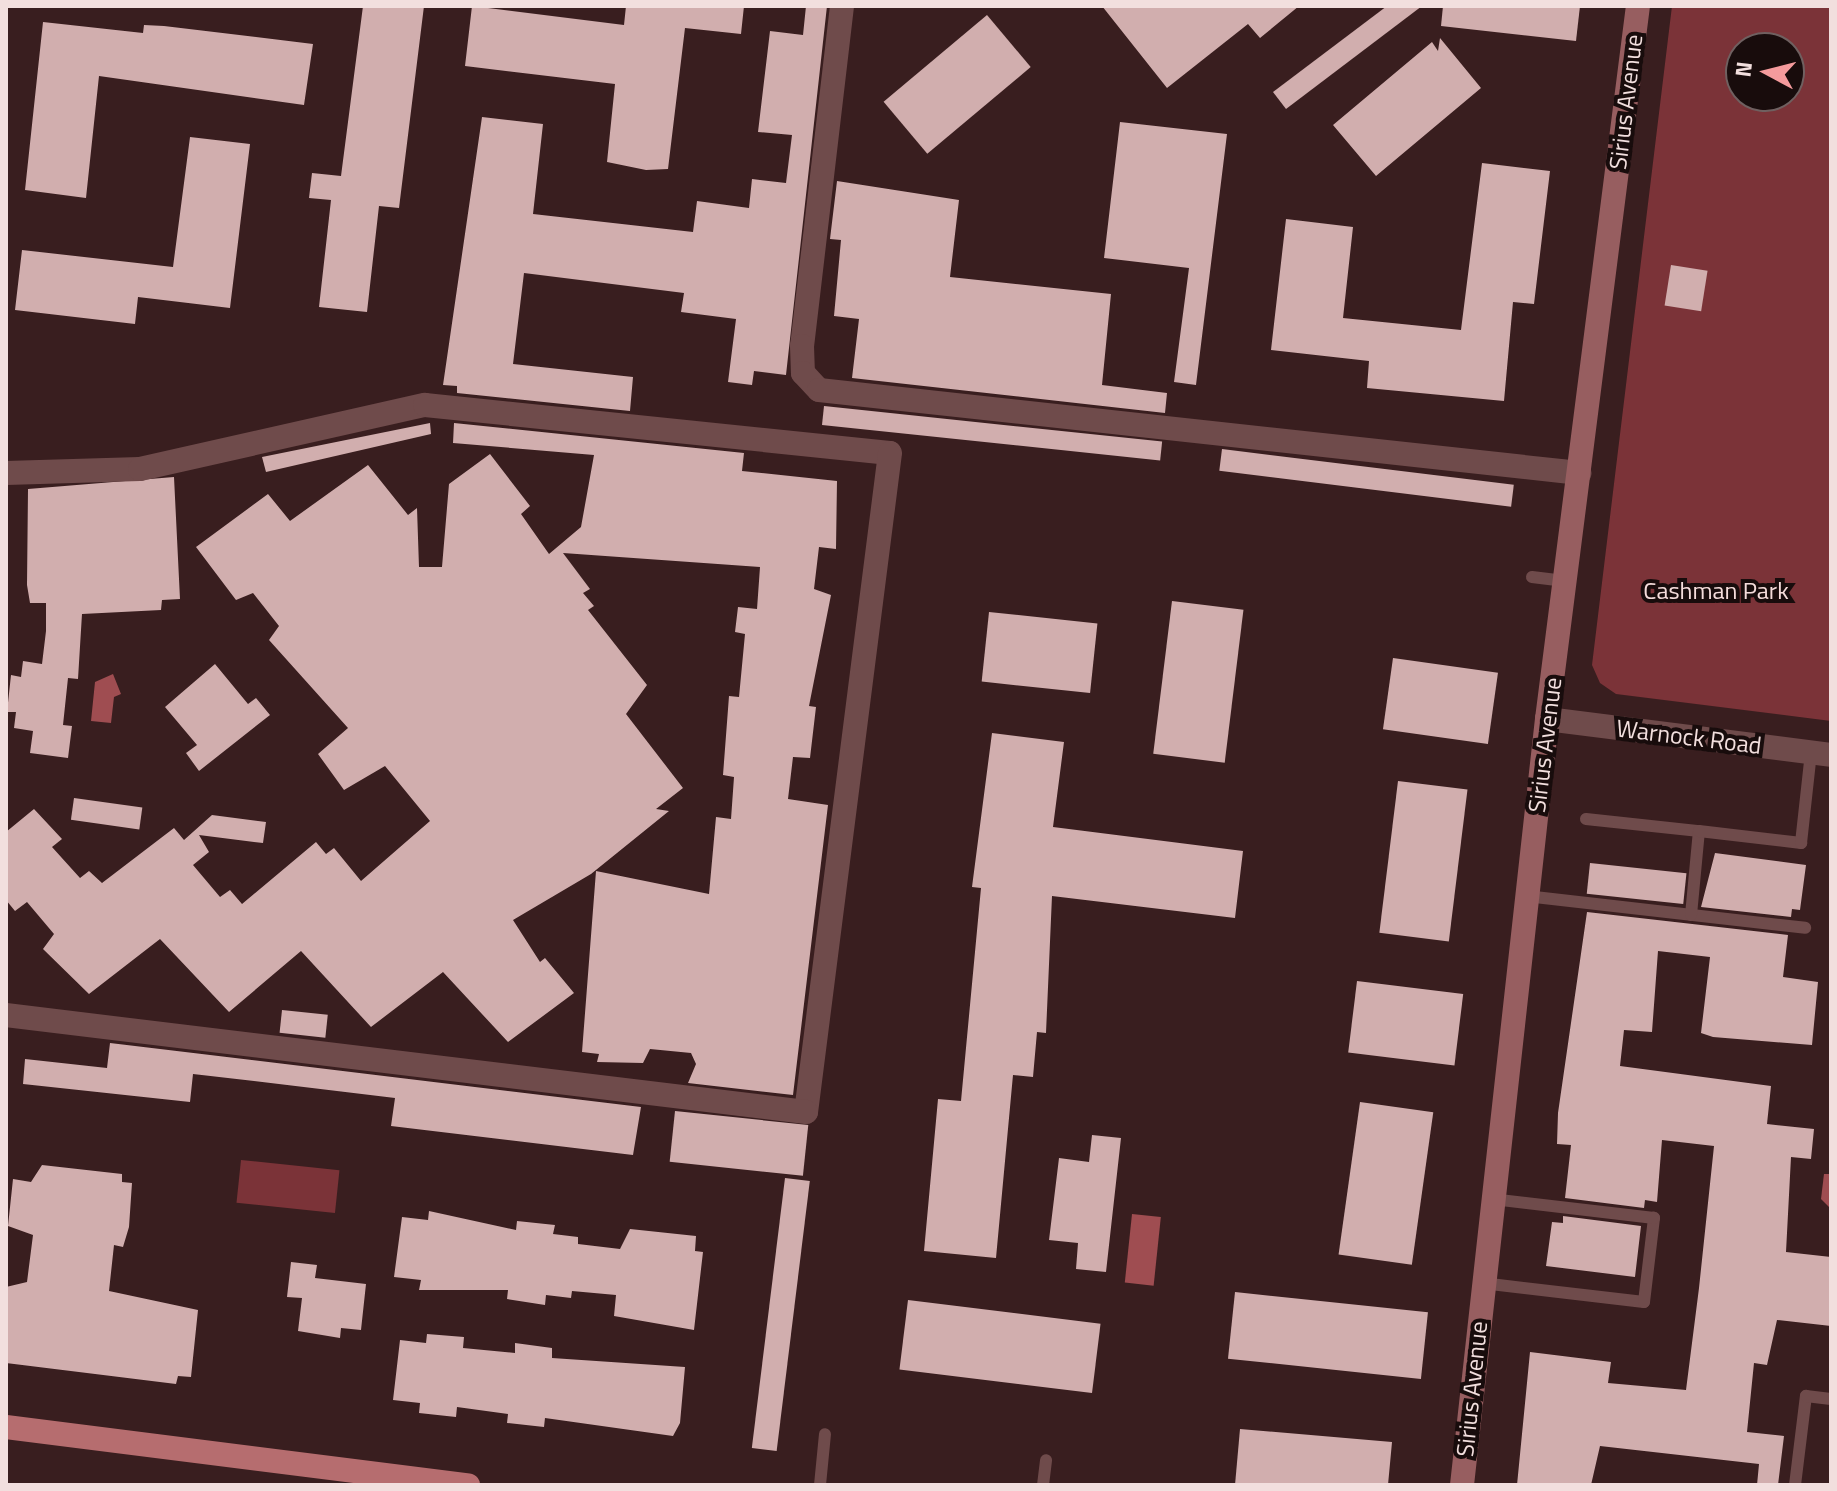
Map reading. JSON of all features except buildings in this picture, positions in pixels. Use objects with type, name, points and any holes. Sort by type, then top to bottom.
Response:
[{"type":"main road","points":[[6,1427],[468,1485]]},
{"type":"street","points":[[842,6],[802,346],[803,373],[819,390],[1579,473]]},
{"type":"street","name":"Sirius Avenue","points":[[1462,1485],[1482,1283],[1547,719],[1638,6]]},
{"type":"street","points":[[6,473],[140,469],[425,405],[890,453],[806,1112],[6,1015]]},
{"type":"street","name":"Warnock Road","points":[[1547,719],[1821,753]]},
{"type":"lane","points":[[1532,577],[1565,581]]},
{"type":"lane","points":[[1586,819],[1801,843],[1821,753]]},
{"type":"lane","points":[[1691,915],[1699,831]]},
{"type":"lane","points":[[1526,896],[1805,928]]},
{"type":"lane","points":[[1482,1283],[1644,1302],[1654,1218],[1493,1199]]},
{"type":"lane","points":[[1795,1485],[1806,1396],[1831,1399]]},
{"type":"lane","points":[[820,1485],[825,1434]]},
{"type":"lane","points":[[1043,1485],[1046,1460]]},
{"type":"green space","name":"Cashman Park","points":[[1672,6],[1831,6],[1831,721],[1616,694],[1600,683],[1592,665]]},
{"type":"green space","points":[[241,1160],[339,1170],[335,1213],[237,1203]]},
{"type":"shaded area","points":[[113,674],[121,694],[114,697],[111,723],[91,721],[95,682]]},
{"type":"shaded area","points":[[1824,1174],[1831,1174],[1831,1209],[1821,1199]]},
{"type":"shaded area","points":[[1132,1214],[1161,1217],[1154,1286],[1125,1283]]}]
